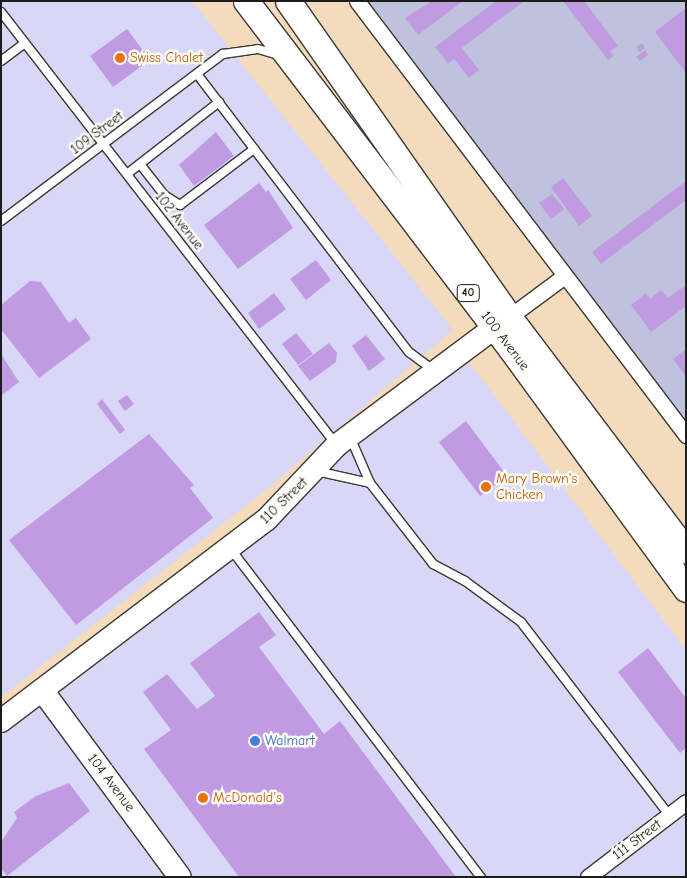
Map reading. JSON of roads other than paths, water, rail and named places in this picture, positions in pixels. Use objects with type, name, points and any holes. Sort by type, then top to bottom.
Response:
[{"type":"main road","name":"100 Avenue","points":[[246,1],[291,60],[686,551]]},
{"type":"main road","points":[[284,1],[318,42]]},
{"type":"main road","name":"100 Avenue","points":[[288,1],[318,42],[502,322],[686,589]]},
{"type":"street","points":[[357,1],[563,277],[686,435]]},
{"type":"street","name":"110 Street","points":[[1,721],[267,519],[343,440],[563,277]]},
{"type":"street","name":"104 Avenue","points":[[42,690],[180,877]]},
{"type":"street","name":"111 Street","points":[[588,877],[686,802]]},
{"type":"lane","name":"102 Avenue","points":[[1,12],[127,174],[343,440],[370,483],[433,564],[465,581],[521,622],[670,816]]},
{"type":"lane","points":[[1,61],[25,43]]},
{"type":"lane","name":"109 Street","points":[[1,221],[223,54],[258,49],[291,60]]},
{"type":"lane","points":[[197,74],[409,352],[436,372]]},
{"type":"lane","points":[[127,174],[218,102]]},
{"type":"lane","points":[[140,164],[164,195],[180,205],[254,149]]},
{"type":"lane","points":[[315,471],[370,483]]},
{"type":"lane","points":[[230,547],[480,877]]},
{"type":"place","name":"Swiss Chalet","points":[[120,58]]},
{"type":"place","name":"Mary Brown's Chicken","points":[[486,487]]},
{"type":"place","name":"Walmart","points":[[255,741]]},
{"type":"place","name":"McDonald's","points":[[203,798]]}]
